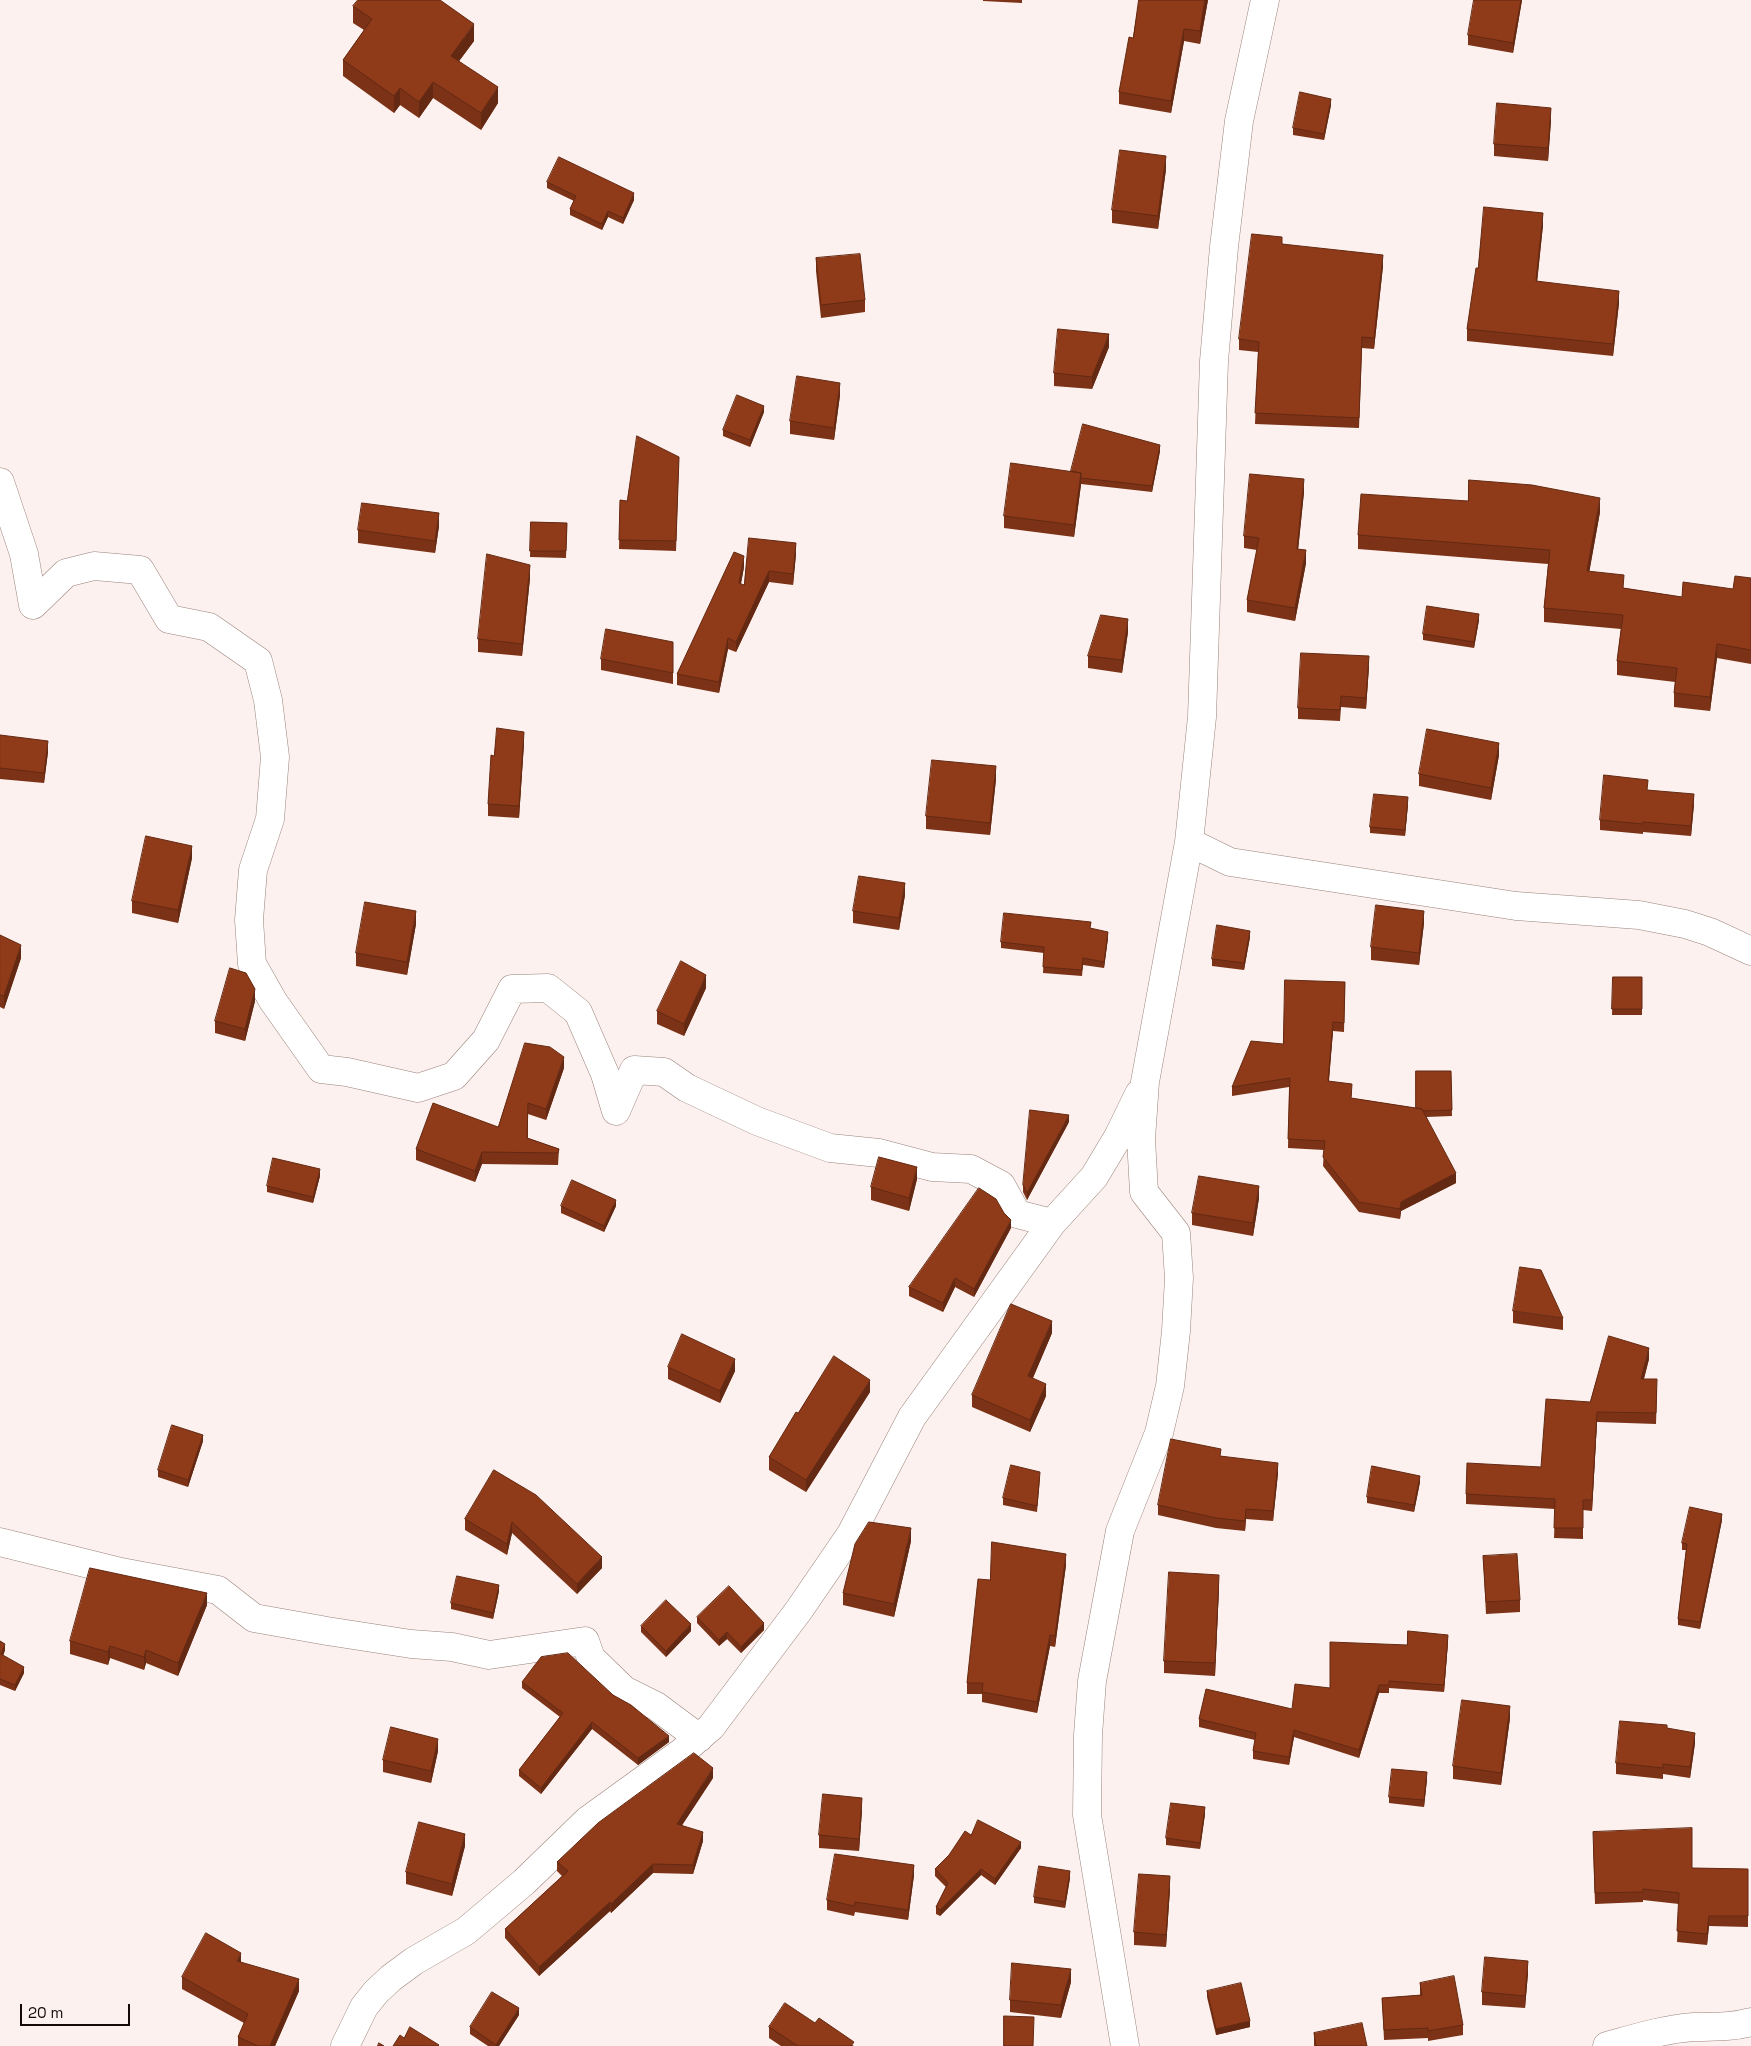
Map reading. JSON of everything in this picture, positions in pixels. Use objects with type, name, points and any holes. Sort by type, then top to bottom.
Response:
[{"type":"street","points":[[1125,2046],[1096,1880],[1086,1789],[1092,1681],[1120,1531],[1159,1433],[1170,1386],[1176,1331],[1179,1278],[1176,1233],[1144,1192],[1141,1139],[1145,1082],[1189,842],[1202,717],[1214,361],[1223,256],[1239,121],[1265,0]]},
{"type":"street","points":[[0,482],[24,554],[33,605],[66,573],[94,566],[140,570],[169,619],[209,626],[258,661],[268,700],[275,757],[270,819],[253,870],[249,920],[252,964],[273,1001],[321,1070],[347,1072],[418,1088],[454,1076],[486,1040],[512,989],[548,988],[578,1012],[605,1074],[616,1111],[634,1070],[664,1072],[687,1088],[757,1122],[830,1148],[879,1153],[932,1167],[971,1168],[1001,1185],[1017,1214],[1052,1222]]},
{"type":"street","points":[[1189,842],[1230,862],[1516,906],[1640,915],[1685,924],[1710,932],[1751,951]]},
{"type":"street","points":[[345,2046],[364,2007],[391,1978],[414,1961],[466,1931],[524,1882],[588,1820],[699,1738],[732,1701],[799,1610],[851,1534],[912,1417],[1052,1222],[1094,1176],[1118,1137],[1145,1082]]},
{"type":"street","points":[[0,1542],[121,1572],[218,1590],[254,1618],[327,1631],[411,1644],[452,1647],[489,1655],[586,1641],[591,1658],[624,1690],[656,1706],[699,1738]]},
{"type":"street","points":[[1607,2046],[1654,2032],[1694,2027],[1730,2028],[1751,2022]]},
{"type":"building","points":[[358,0],[440,0],[474,24],[451,56],[498,87],[481,113],[433,82],[419,102],[400,88],[394,96],[343,60],[372,19],[353,6]]},
{"type":"building","points":[[1139,0],[1205,0],[1200,31],[1184,29],[1171,101],[1119,92],[1129,37],[1133,38]]},
{"type":"building","points":[[1474,0],[1521,0],[1513,43],[1468,35]]},
{"type":"building","points":[[1300,92],[1331,99],[1324,134],[1293,128]]},
{"type":"building","points":[[1497,103],[1551,108],[1548,148],[1494,144]]},
{"type":"building","points":[[1120,150],[1166,156],[1158,216],[1112,210]]},
{"type":"building","points":[[559,157],[634,193],[623,218],[608,211],[602,224],[570,209],[576,196],[547,182]]},
{"type":"building","points":[[1484,207],[1543,213],[1536,281],[1619,291],[1613,344],[1467,329],[1476,268],[1478,268]]},
{"type":"building","points":[[1252,234],[1282,237],[1282,244],[1383,255],[1374,338],[1362,337],[1359,418],[1255,413],[1259,342],[1239,339]]},
{"type":"building","points":[[860,254],[865,300],[821,305],[816,258]]},
{"type":"building","points":[[1058,329],[1109,334],[1092,377],[1054,373]]},
{"type":"building","points":[[797,376],[840,383],[834,428],[790,421]]},
{"type":"building","points":[[737,395],[764,406],[750,440],[723,430]]},
{"type":"building","points":[[1083,424],[1160,445],[1152,486],[1081,478],[1081,473],[1071,471]]},
{"type":"building","points":[[637,436],[679,457],[676,541],[619,540],[620,500],[627,501]]},
{"type":"building","points":[[1011,463],[1081,473],[1074,525],[1004,516]]},
{"type":"building","points":[[1250,474],[1304,479],[1297,549],[1306,550],[1295,608],[1247,600],[1259,538],[1244,536]]},
{"type":"building","points":[[1469,480],[1532,485],[1600,498],[1587,571],[1624,575],[1623,588],[1682,597],[1683,582],[1733,589],[1735,576],[1751,578],[1751,650],[1717,644],[1710,697],[1674,693],[1677,668],[1617,661],[1623,615],[1544,608],[1550,550],[1358,535],[1361,494],[1468,501]]},
{"type":"building","points":[[362,503],[439,513],[435,541],[358,530]]},
{"type":"building","points":[[531,522],[567,523],[566,551],[530,551]]},
{"type":"building","points":[[749,538],[796,543],[793,574],[769,571],[736,642],[728,638],[719,682],[677,674],[734,552],[744,556],[739,583],[744,585]]},
{"type":"building","points":[[487,554],[530,565],[522,644],[478,639]]},
{"type":"building","points":[[1427,606],[1479,614],[1474,642],[1423,634]]},
{"type":"building","points":[[1101,615],[1128,619],[1122,660],[1088,656]]},
{"type":"building","points":[[606,629],[673,642],[673,673],[601,659]]},
{"type":"building","points":[[1301,653],[1369,656],[1366,698],[1341,696],[1340,710],[1298,708]]},
{"type":"building","points":[[497,728],[524,732],[519,806],[488,804],[491,755],[494,756]]},
{"type":"building","points":[[1427,729],[1499,743],[1491,788],[1419,774]]},
{"type":"building","points":[[0,735],[48,741],[44,773],[0,768]]},
{"type":"building","points":[[932,760],[996,766],[990,823],[926,816]]},
{"type":"building","points":[[1604,775],[1648,780],[1647,790],[1694,794],[1691,826],[1600,820]]},
{"type":"building","points":[[1374,794],[1408,797],[1405,830],[1370,827]]},
{"type":"building","points":[[146,836],[192,846],[178,910],[132,901]]},
{"type":"building","points":[[859,876],[905,883],[899,918],[853,911]]},
{"type":"building","points":[[365,902],[416,911],[407,962],[356,953]]},
{"type":"building","points":[[1376,905],[1424,911],[1419,953],[1371,947]]},
{"type":"building","points":[[1004,913],[1091,922],[1090,928],[1108,932],[1104,962],[1083,958],[1082,970],[1043,967],[1044,947],[1001,942]]},
{"type":"building","points":[[1217,925],[1250,931],[1244,963],[1212,959]]},
{"type":"building","points":[[0,935],[21,945],[4,996],[0,995]]},
{"type":"building","points":[[681,961],[706,975],[684,1024],[657,1011]]},
{"type":"building","points":[[230,968],[246,973],[255,989],[245,1029],[215,1021]]},
{"type":"building","points":[[1613,977],[1642,977],[1642,1009],[1612,1009]]},
{"type":"building","points":[[1285,980],[1345,982],[1344,1023],[1333,1022],[1328,1081],[1352,1084],[1351,1098],[1422,1109],[1456,1173],[1401,1202],[1400,1209],[1359,1202],[1323,1157],[1325,1141],[1288,1139],[1290,1078],[1232,1087],[1251,1041],[1283,1044]]},
{"type":"building","points":[[525,1043],[550,1047],[564,1057],[546,1109],[528,1103],[527,1138],[559,1149],[558,1153],[482,1152],[475,1171],[416,1149],[433,1103],[498,1127]]},
{"type":"building","points":[[1416,1071],[1451,1071],[1452,1110],[1423,1111],[1416,1108]]},
{"type":"building","points":[[1030,1110],[1069,1115],[1027,1193],[1023,1185]]},
{"type":"building","points":[[879,1157],[917,1167],[909,1198],[871,1187]]},
{"type":"building","points":[[273,1158],[320,1169],[313,1197],[267,1186]]},
{"type":"building","points":[[1199,1176],[1259,1186],[1253,1223],[1192,1213]]},
{"type":"building","points":[[572,1180],[616,1200],[604,1226],[561,1206]]},
{"type":"building","points":[[979,1188],[996,1199],[1004,1213],[1011,1220],[974,1289],[955,1278],[943,1303],[909,1287]]},
{"type":"building","points":[[1520,1267],[1541,1270],[1563,1318],[1513,1311]]},
{"type":"building","points":[[1011,1304],[1052,1321],[1028,1376],[1046,1384],[1030,1420],[972,1395]]},
{"type":"building","points":[[682,1334],[735,1359],[720,1391],[668,1367]]},
{"type":"building","points":[[1609,1336],[1649,1348],[1641,1379],[1657,1379],[1656,1413],[1597,1412],[1592,1500],[1583,1500],[1583,1528],[1554,1528],[1555,1499],[1466,1494],[1467,1463],[1541,1467],[1546,1399],[1590,1402]]},
{"type":"building","points":[[834,1356],[870,1380],[806,1480],[769,1457],[796,1412],[798,1413]]},
{"type":"building","points":[[172,1425],[203,1435],[188,1480],[158,1470]]},
{"type":"building","points":[[1171,1439],[1221,1449],[1220,1456],[1278,1463],[1273,1511],[1246,1509],[1245,1521],[1216,1518],[1158,1505]]},
{"type":"building","points":[[1011,1465],[1040,1472],[1037,1506],[1003,1498]]},
{"type":"building","points":[[1372,1466],[1420,1476],[1414,1505],[1367,1497]]},
{"type":"building","points":[[494,1470],[536,1495],[602,1557],[577,1584],[512,1522],[507,1544],[465,1519]]},
{"type":"building","points":[[1690,1507],[1722,1514],[1700,1622],[1678,1619],[1687,1544],[1682,1543]]},
{"type":"building","points":[[869,1522],[911,1528],[894,1604],[843,1593],[855,1544]]},
{"type":"building","points":[[992,1542],[1066,1554],[1055,1636],[1050,1635],[1037,1702],[982,1692],[983,1683],[967,1683],[978,1579],[990,1580]]},
{"type":"building","points":[[1517,1554],[1520,1600],[1486,1602],[1483,1556]]},
{"type":"building","points":[[90,1568],[207,1593],[178,1663],[146,1650],[144,1657],[110,1646],[108,1652],[70,1641]]},
{"type":"building","points":[[1169,1572],[1219,1575],[1215,1663],[1164,1661]]},
{"type":"building","points":[[457,1576],[499,1585],[493,1613],[451,1603]]},
{"type":"building","points":[[729,1586],[764,1623],[741,1647],[727,1632],[719,1640],[697,1617]]},
{"type":"building","points":[[666,1600],[691,1624],[666,1651],[641,1626]]},
{"type":"building","points":[[1408,1631],[1448,1635],[1444,1685],[1389,1681],[1389,1685],[1379,1685],[1359,1750],[1294,1730],[1289,1757],[1253,1751],[1256,1733],[1199,1719],[1206,1689],[1292,1709],[1295,1684],[1330,1688],[1330,1642],[1407,1645]]},
{"type":"building","points":[[0,1641],[5,1644],[1,1654],[24,1667],[15,1685],[0,1679]]},
{"type":"building","points":[[568,1653],[613,1695],[631,1705],[669,1736],[638,1758],[592,1722],[541,1788],[519,1770],[563,1713],[522,1682],[541,1657]]},
{"type":"building","points":[[1462,1700],[1510,1706],[1501,1773],[1453,1766]]},
{"type":"building","points":[[1620,1721],[1667,1725],[1667,1728],[1695,1733],[1690,1767],[1663,1764],[1663,1768],[1616,1763]]},
{"type":"building","points":[[391,1727],[438,1739],[431,1771],[383,1760]]},
{"type":"building","points":[[694,1753],[713,1768],[677,1824],[703,1832],[693,1865],[653,1864],[611,1904],[610,1902],[539,1967],[505,1929],[568,1871],[557,1862],[598,1823]]},
{"type":"building","points":[[1392,1769],[1427,1772],[1424,1800],[1389,1797]]},
{"type":"building","points":[[823,1794],[862,1798],[859,1839],[819,1835]]},
{"type":"building","points":[[1171,1803],[1205,1807],[1200,1843],[1166,1838]]},
{"type":"building","points":[[978,1820],[1021,1842],[995,1879],[981,1869],[940,1910],[936,1907],[948,1883],[935,1869],[949,1855],[965,1831],[971,1835]]},
{"type":"building","points":[[419,1822],[465,1834],[452,1884],[406,1872]]},
{"type":"building","points":[[1692,1828],[1692,1868],[1748,1869],[1748,1916],[1709,1916],[1707,1934],[1677,1931],[1679,1893],[1643,1889],[1643,1892],[1595,1893],[1593,1832]]},
{"type":"building","points":[[835,1854],[914,1865],[908,1910],[855,1902],[854,1906],[827,1900]]},
{"type":"building","points":[[1039,1866],[1070,1871],[1065,1902],[1034,1897]]},
{"type":"building","points":[[1139,1874],[1170,1876],[1166,1935],[1134,1932]]},
{"type":"building","points":[[206,1933],[241,1953],[237,1961],[299,1979],[270,2046],[258,2046],[238,2037],[248,2014],[182,1977]]},
{"type":"building","points":[[1485,1957],[1528,1961],[1525,1996],[1482,1992]]},
{"type":"building","points":[[1012,1963],[1071,1969],[1061,2005],[1010,2000]]},
{"type":"building","points":[[1454,1976],[1463,2025],[1428,2031],[1428,2028],[1384,2030],[1382,1998],[1422,1995],[1420,1983]]},
{"type":"building","points":[[1241,1983],[1250,2021],[1216,2029],[1207,1991]]},
{"type":"building","points":[[492,1992],[519,2008],[496,2045],[470,2027]]},
{"type":"building","points":[[785,2003],[815,2023],[819,2018],[854,2042],[851,2046],[798,2046],[769,2027]]},
{"type":"building","points":[[1004,2016],[1034,2017],[1033,2046],[1004,2046]]},
{"type":"building","points":[[1362,2023],[1367,2046],[1316,2046],[1314,2033]]},
{"type":"building","points":[[410,2027],[439,2045],[393,2046],[400,2035],[404,2038]]}]
